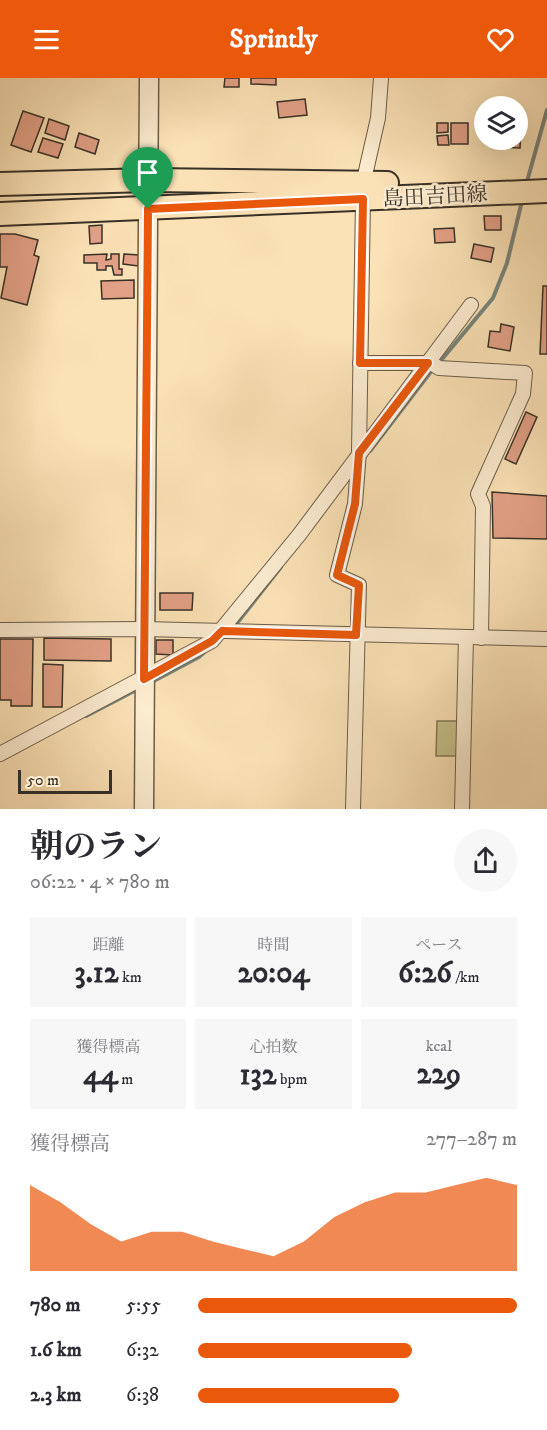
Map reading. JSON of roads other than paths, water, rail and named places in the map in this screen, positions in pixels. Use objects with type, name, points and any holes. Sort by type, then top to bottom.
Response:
[{"type":"main road","name":"島田吉田線","points":[[0,184],[149,180],[363,192]]},
{"type":"main road","name":"島田吉田線","points":[[0,214],[148,209],[363,192],[533,184]]},
{"type":"street","points":[[144,809],[149,78]]},
{"type":"street","points":[[353,809],[359,585],[337,575],[355,504],[359,454],[363,192],[378,118],[381,78]]},
{"type":"street","points":[[0,754],[144,685],[212,641],[299,535],[359,454],[433,364],[471,305]]},
{"type":"street","points":[[360,363],[433,364],[525,373],[523,394],[478,494],[483,506],[481,638]]},
{"type":"street","points":[[0,630],[144,629],[547,639]]},
{"type":"street","points":[[462,809],[466,637]]},
{"type":"waterway","points":[[526,185],[547,110]]},
{"type":"waterway","points":[[438,364],[493,298],[507,263],[522,201]]},
{"type":"waterway","points":[[370,451],[433,369]]},
{"type":"waterway","points":[[234,627],[281,567]]},
{"type":"waterway","points":[[150,683],[199,657],[208,649]]},
{"type":"waterway","points":[[86,716],[140,688]]}]
